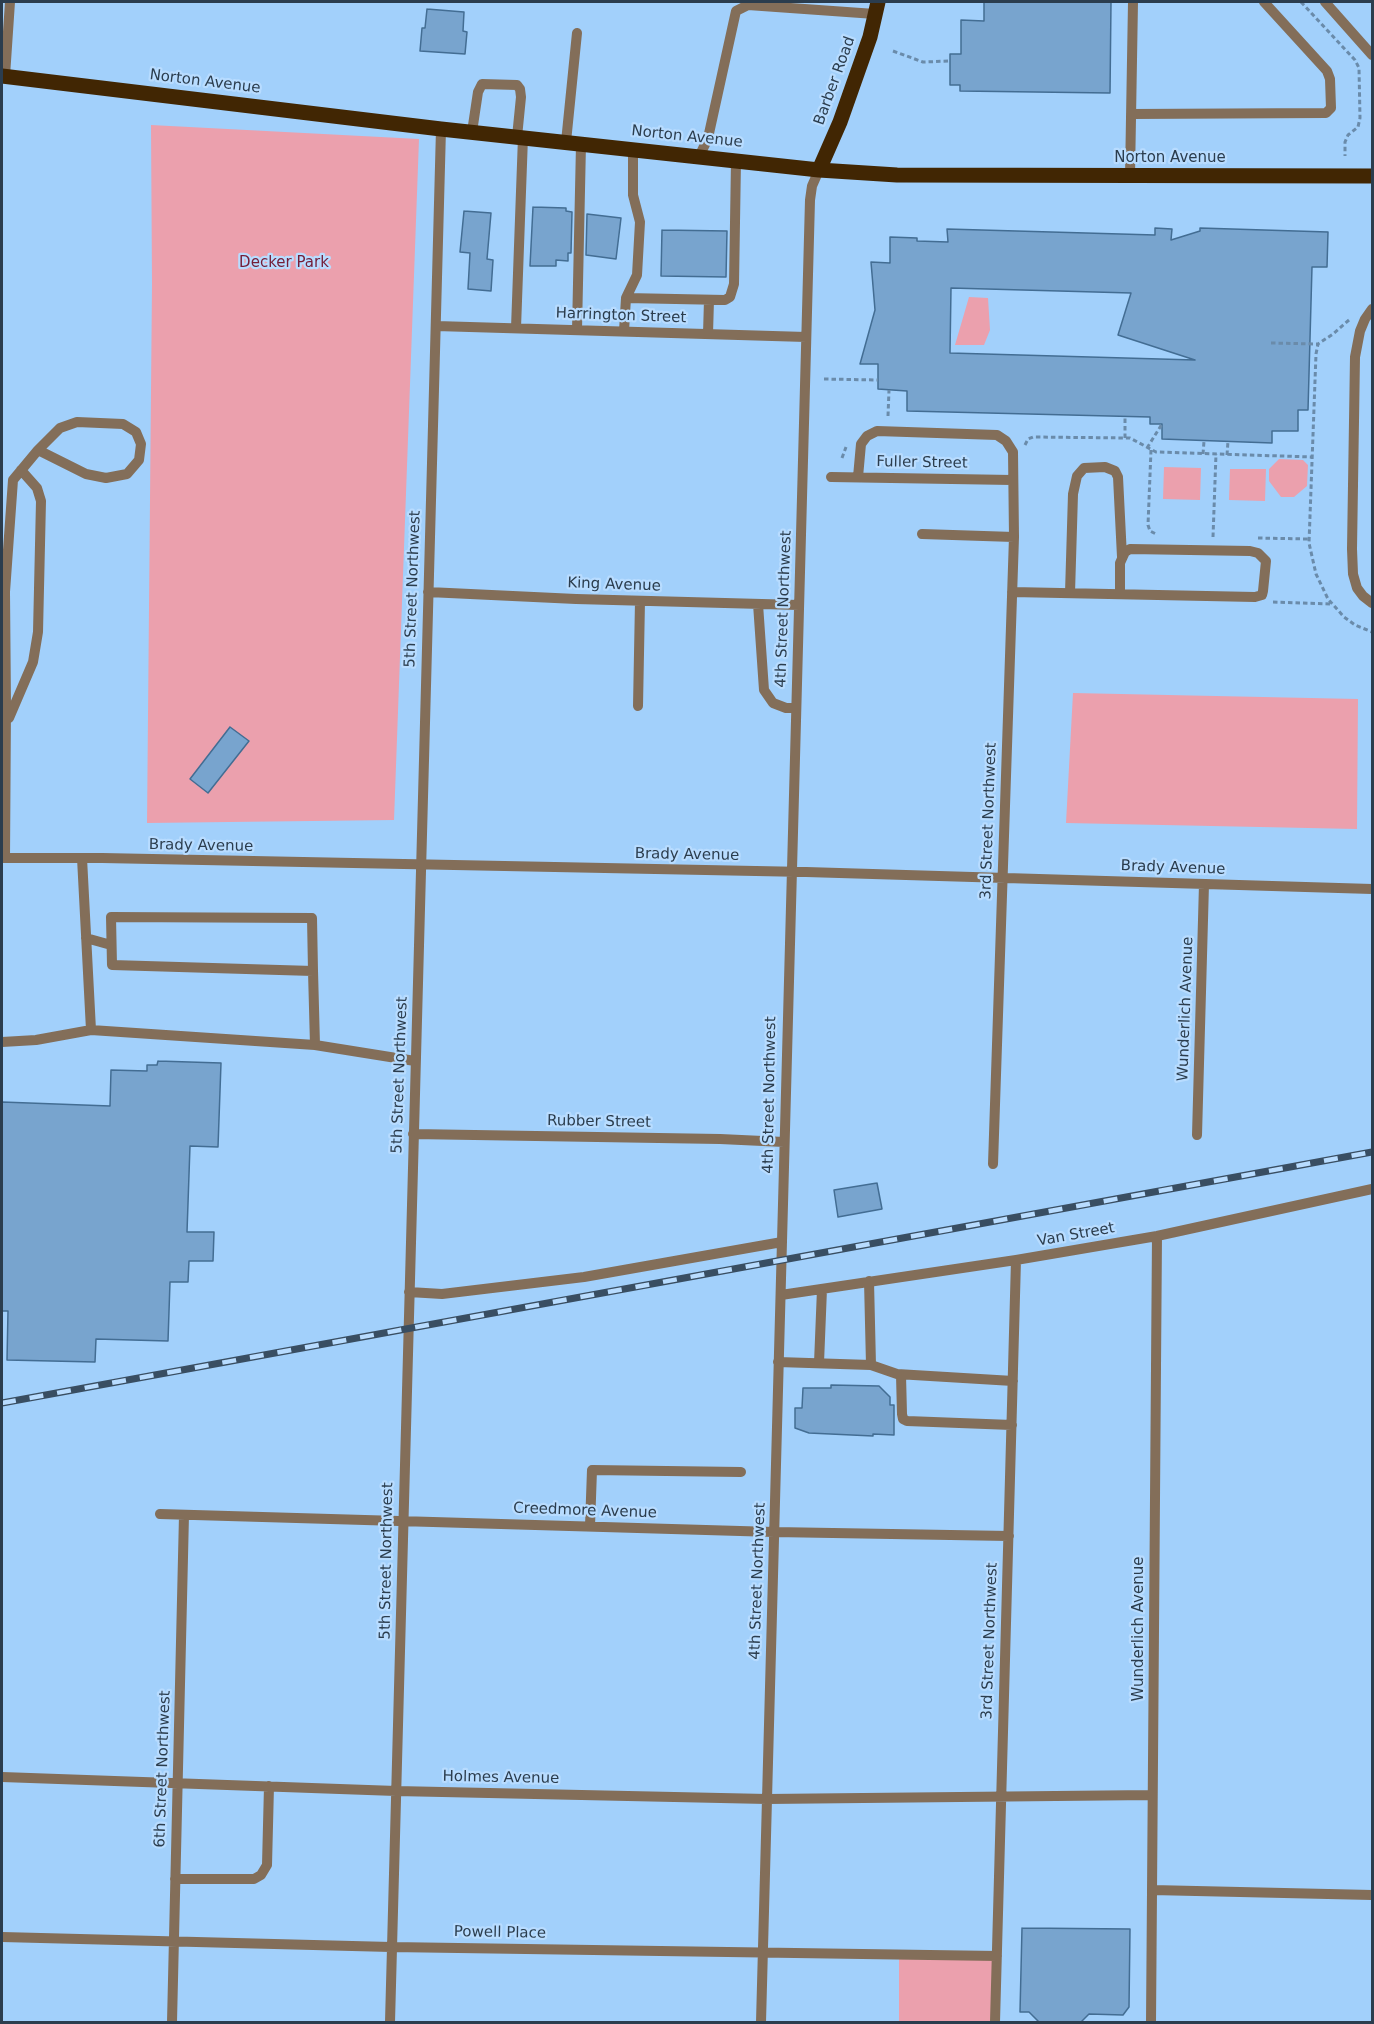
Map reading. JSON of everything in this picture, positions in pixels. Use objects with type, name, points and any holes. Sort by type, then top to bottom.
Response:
[{"type":"main road","name":"Barber Road","points":[[819,170],[840,122],[870,37],[876,8]]},
{"type":"main road","name":"Norton Avenue","points":[[3,76],[441,129],[819,170],[897,175],[1372,176]]},
{"type":"street","points":[[3,76],[10,2]]},
{"type":"street","points":[[1130,176],[1133,2]]},
{"type":"street","points":[[1131,114],[1326,113],[1331,108],[1330,79],[1327,71],[1264,2]]},
{"type":"street","points":[[1324,2],[1372,55]]},
{"type":"street","points":[[699,157],[708,138],[736,11],[748,5],[876,8]]},
{"type":"street","points":[[577,33],[573,143],[577,330]]},
{"type":"street","points":[[472,132],[478,92],[482,84],[517,85],[520,89],[520,137],[516,328]]},
{"type":"street","name":"5th Street Northwest","points":[[390,2022],[441,129]]},
{"type":"street","points":[[624,331],[626,298],[637,275],[640,222],[633,195],[633,149]]},
{"type":"street","points":[[626,298],[725,300],[730,297],[734,284],[736,160]]},
{"type":"street","name":"4th Street Northwest","points":[[761,2022],[810,200],[812,186],[819,170]]},
{"type":"street","points":[[708,334],[709,300]]},
{"type":"street","points":[[1372,309],[1360,331],[1355,357],[1352,549],[1353,574],[1357,588],[1372,603]]},
{"type":"street","name":"Harrington Street","points":[[436,326],[806,337]]},
{"type":"street","points":[[3,858],[6,726],[5,592],[13,480],[38,450],[60,428],[77,422],[123,424],[136,432],[141,444],[139,460],[127,474],[106,478],[86,474],[38,450]]},
{"type":"street","name":"3rd Street Northwest","points":[[858,477],[861,444],[867,436],[877,431],[997,435],[1006,441],[1013,452],[1014,537],[993,1164]]},
{"type":"street","points":[[1070,593],[1073,494],[1077,476],[1084,468],[1105,467],[1114,471],[1118,477],[1122,556],[1120,594]]},
{"type":"street","points":[[6,726],[33,662],[37,646],[41,501],[37,488],[21,470]]},
{"type":"street","name":"Fuller Street","points":[[831,477],[1012,480]]},
{"type":"street","points":[[922,534],[1014,537]]},
{"type":"street","points":[[1012,592],[1255,597],[1262,594],[1266,561],[1263,556],[1250,551],[1137,548],[1130,549],[1122,556]]},
{"type":"street","name":"King Avenue","points":[[428,592],[799,605]]},
{"type":"street","points":[[638,706],[640,601]]},
{"type":"street","points":[[758,604],[764,690],[773,703],[786,708],[796,708]]},
{"type":"street","name":"Brady Avenue","points":[[3,858],[791,872],[1372,889]]},
{"type":"street","points":[[82,858],[91,1030]]},
{"type":"street","name":"Wunderlich Avenue","points":[[1197,1135],[1204,884]]},
{"type":"street","points":[[313,971],[112,965],[111,917],[312,918],[315,1045]]},
{"type":"street","points":[[86,939],[111,945]]},
{"type":"street","points":[[2,1042],[36,1040],[91,1030],[315,1045],[415,1061]]},
{"type":"street","name":"Rubber Street","points":[[413,1134],[784,1142]]},
{"type":"street","name":"Van Street","points":[[781,1295],[1016,1260],[1156,1236],[1372,1190]]},
{"type":"street","name":"Wunderlich Avenue","points":[[1151,2022],[1156,1236]]},
{"type":"street","points":[[410,1292],[442,1294],[584,1277],[782,1242]]},
{"type":"street","name":"3rd Street Northwest","points":[[995,2022],[1016,1260]]},
{"type":"street","points":[[869,1281],[871,1365]]},
{"type":"street","points":[[819,1363],[822,1289]]},
{"type":"street","points":[[778,1362],[871,1365],[901,1375],[1013,1381]]},
{"type":"street","points":[[901,1375],[902,1414],[903,1419],[907,1421],[1012,1425]]},
{"type":"street","points":[[590,1526],[592,1470],[741,1472]]},
{"type":"street","name":"Creedmore Avenue","points":[[160,1514],[774,1532],[1009,1536]]},
{"type":"street","name":"6th Street Northwest","points":[[172,2022],[184,1515]]},
{"type":"street","name":"Holmes Avenue","points":[[2,1777],[396,1791],[767,1799],[1152,1795]]},
{"type":"street","points":[[175,1879],[254,1879],[261,1875],[267,1865],[269,1786]]},
{"type":"street","points":[[1152,1890],[1372,1895]]},
{"type":"street","name":"Powell Place","points":[[2,1936],[391,1947],[997,1956]]},
{"type":"path","points":[[893,51],[923,62],[950,61]]},
{"type":"path","points":[[1271,343],[1318,344],[1333,334]]},
{"type":"path","points":[[1318,344],[1309,539],[1316,574],[1323,591],[1344,617],[1355,625],[1372,632]]},
{"type":"path","points":[[824,378],[878,380]]},
{"type":"path","points":[[888,416],[889,390]]},
{"type":"path","points":[[1125,417],[1125,438]]},
{"type":"path","points":[[1147,448],[1162,424]]},
{"type":"path","points":[[1025,450],[1029,439],[1033,437],[1130,438],[1156,452],[1312,457]]},
{"type":"path","points":[[1203,454],[1204,441]]},
{"type":"path","points":[[1227,455],[1228,441]]},
{"type":"path","points":[[1151,450],[1148,525],[1150,531],[1162,535]]},
{"type":"path","points":[[1213,550],[1216,454]]},
{"type":"path","points":[[1213,537],[1224,537]]},
{"type":"path","points":[[1256,538],[1309,539]]},
{"type":"path","points":[[1262,594],[1271,601],[1332,604]]},
{"type":"green space","name":"Decker Park","points":[[151,125],[419,139],[394,820],[147,823],[152,284]]},
{"type":"green space","points":[[969,297],[988,298],[990,330],[984,345],[955,345]]},
{"type":"green space","points":[[1279,459],[1303,460],[1308,465],[1307,486],[1294,497],[1281,497],[1269,481],[1269,469]]},
{"type":"green space","points":[[1164,467],[1201,468],[1200,500],[1163,499]]},
{"type":"green space","points":[[1230,469],[1266,469],[1265,501],[1229,500]]},
{"type":"green space","points":[[1073,693],[1358,699],[1357,829],[1066,823]]},
{"type":"green space","points":[[899,1954],[997,1956],[995,2022],[899,2022]]},
{"type":"building","points":[[984,2],[1111,2],[1110,93],[960,91],[960,85],[950,85],[950,54],[961,54],[961,20],[984,21]]},
{"type":"building","points":[[427,9],[464,12],[463,31],[467,32],[465,54],[420,51],[422,28],[425,28]]},
{"type":"building","points":[[533,207],[566,208],[566,211],[572,212],[571,253],[568,253],[568,261],[556,260],[556,266],[530,266]]},
{"type":"building","points":[[464,211],[491,213],[487,259],[493,260],[491,291],[468,289],[470,253],[460,252]]},
{"type":"building","points":[[587,214],[621,218],[616,259],[586,255]]},
{"type":"building","points":[[1155,228],[1172,229],[1171,240],[1200,231],[1200,228],[1328,232],[1327,267],[1312,267],[1308,410],[1298,410],[1298,431],[1272,431],[1272,443],[1162,439],[1162,424],[1150,424],[1150,417],[907,411],[907,391],[878,389],[878,364],[860,364],[875,310],[871,262],[890,263],[890,237],[948,242],[947,229],[1155,235]],"holes":[[[951,288],[1131,293],[1118,335],[1195,360],[950,353]]]},
{"type":"building","points":[[662,230],[727,231],[726,277],[661,276]]},
{"type":"building","points":[[230,727],[249,741],[208,793],[190,779]]},
{"type":"building","points":[[158,1061],[221,1063],[218,1147],[190,1146],[187,1232],[214,1232],[213,1261],[189,1261],[188,1282],[170,1282],[168,1341],[96,1339],[95,1362],[7,1360],[8,1311],[2,1311],[2,1102],[110,1106],[111,1070],[147,1071],[147,1065],[157,1065]]},
{"type":"building","points":[[877,1183],[882,1209],[838,1217],[834,1190]]},
{"type":"building","points":[[831,1385],[879,1386],[890,1397],[890,1405],[894,1405],[894,1435],[809,1433],[795,1428],[795,1408],[802,1408],[803,1388],[831,1388]]},
{"type":"building","points":[[1022,1928],[1130,1929],[1129,2007],[1123,2015],[1089,2014],[1081,2022],[1039,2022],[1029,2012],[1020,2012]]},
{"type":"railway","points":[[2,1403],[1372,1152]]}]
